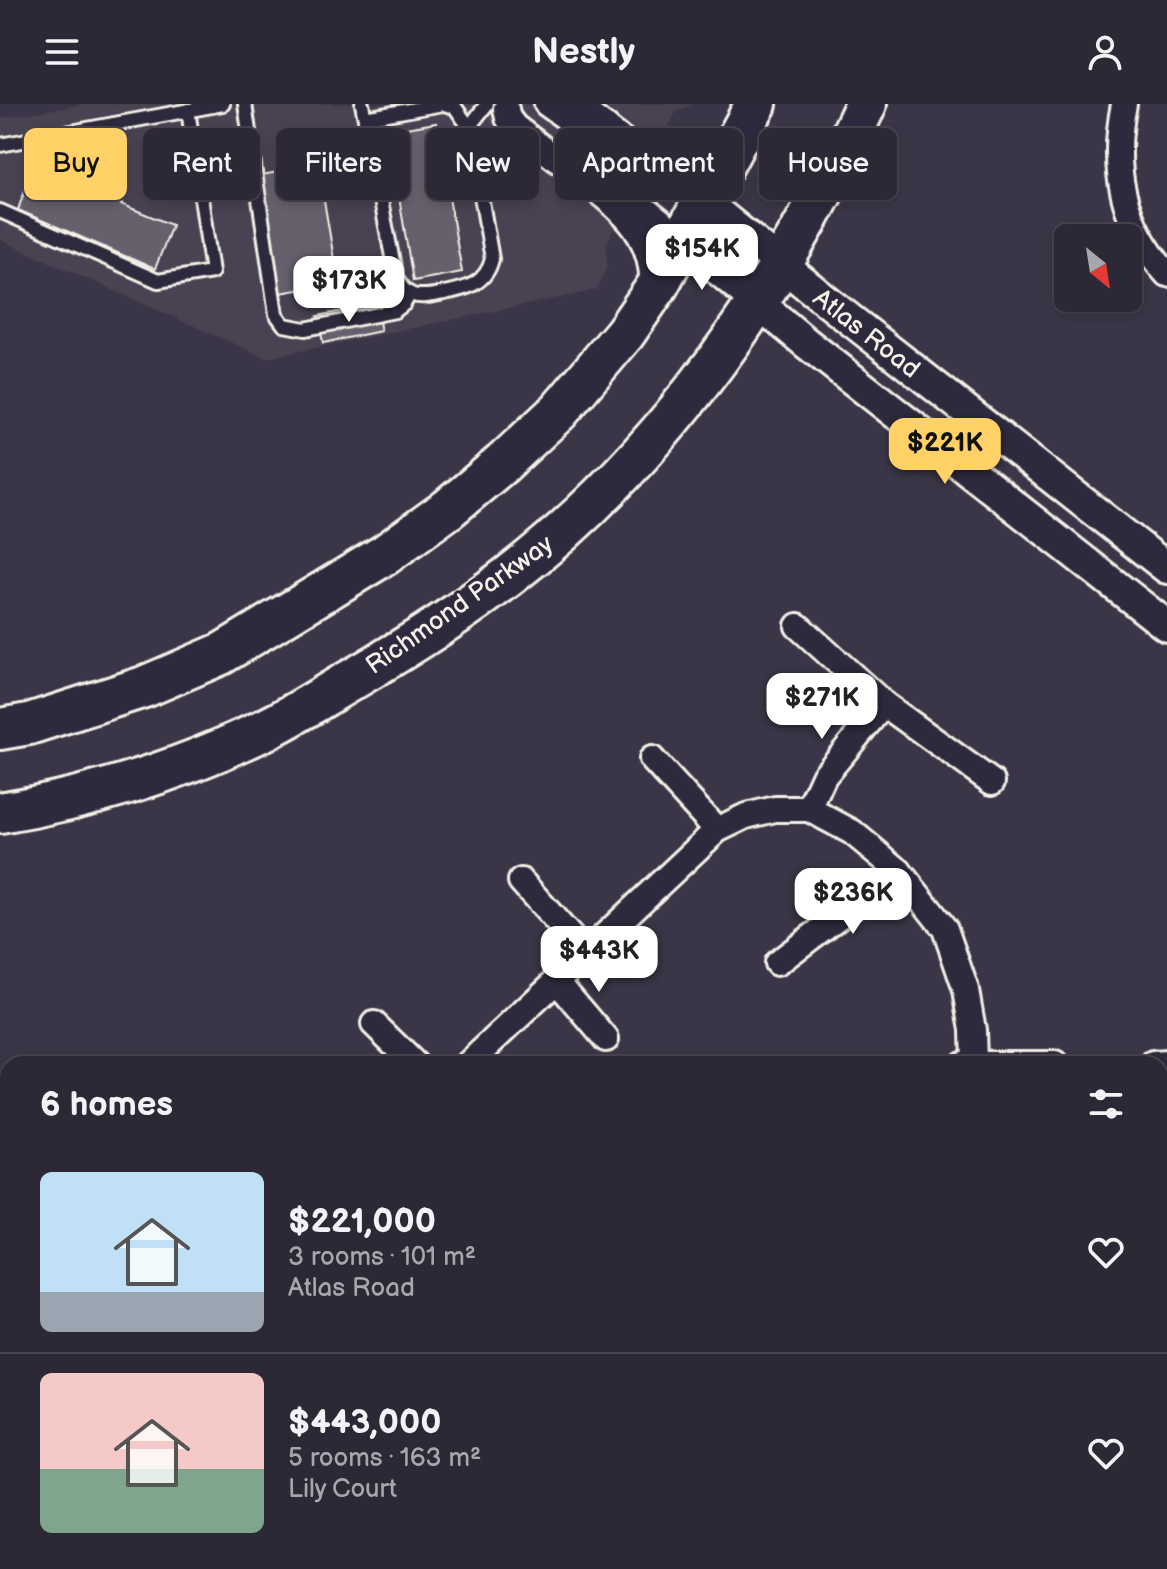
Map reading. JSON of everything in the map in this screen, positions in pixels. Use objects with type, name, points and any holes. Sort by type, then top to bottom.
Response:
[{"type":"highway","points":[[0,729],[29,724],[144,687],[221,654],[386,554],[448,509],[559,411],[625,333],[651,298],[756,104]]},
{"type":"highway","name":"Richmond Parkway","points":[[0,813],[51,805],[178,768],[266,730],[404,649],[507,577],[578,517],[639,455],[714,365],[781,263],[866,104]]},
{"type":"street","name":"Atlas Road","points":[[547,104],[582,129],[606,127]]},
{"type":"street","name":"Atlas Road","points":[[575,104],[662,167],[1167,568]]},
{"type":"street","points":[[1124,104],[1119,130],[1119,182],[1134,228],[1167,274]]},
{"type":"street","name":"Atlas Road","points":[[497,106],[521,112],[683,240],[757,303],[1167,626]]},
{"type":"street","points":[[497,106],[515,127],[630,220],[651,258],[651,298]]},
{"type":"street","points":[[798,626],[884,704],[992,782]]},
{"type":"street","points":[[809,809],[824,776],[884,704]]},
{"type":"street","points":[[652,759],[717,830]]},
{"type":"street","points":[[476,1056],[717,830],[746,816],[775,809],[809,809],[852,832],[899,871],[945,929],[966,990],[973,1030],[969,1056]]},
{"type":"street","points":[[777,963],[899,871]]},
{"type":"street","points":[[521,881],[584,952]]},
{"type":"street","points":[[556,980],[606,1039]]},
{"type":"street","points":[[374,1024],[407,1056]]},
{"type":"lane","points":[[0,145],[223,104]]},
{"type":"lane","points":[[245,104],[276,314],[284,325],[305,329],[395,311],[410,294]]},
{"type":"lane","points":[[362,104],[396,277],[410,294],[423,296],[466,289],[480,280],[490,266],[491,253],[469,127],[455,107],[444,104],[365,118]]},
{"type":"lane","points":[[469,127],[497,106]]},
{"type":"lane","points":[[0,211],[158,281],[212,272],[188,110]]},
{"type":"shaded area","points":[[85,104],[692,104],[676,112],[668,128],[555,128],[555,200],[629,200],[606,244],[607,267],[597,290],[266,358],[0,240],[0,118]]},
{"type":"building","points":[[436,123],[437,128],[426,128],[426,200],[449,200],[462,272],[413,281],[400,200],[410,200],[410,128],[406,128]]},
{"type":"building","points":[[276,172],[276,200],[324,200],[338,283],[280,293],[261,175]]},
{"type":"building","points":[[24,192],[24,200],[123,200],[121,204],[172,225],[155,269],[18,210]]},
{"type":"building","points":[[375,304],[381,331],[323,343],[318,316]]}]
